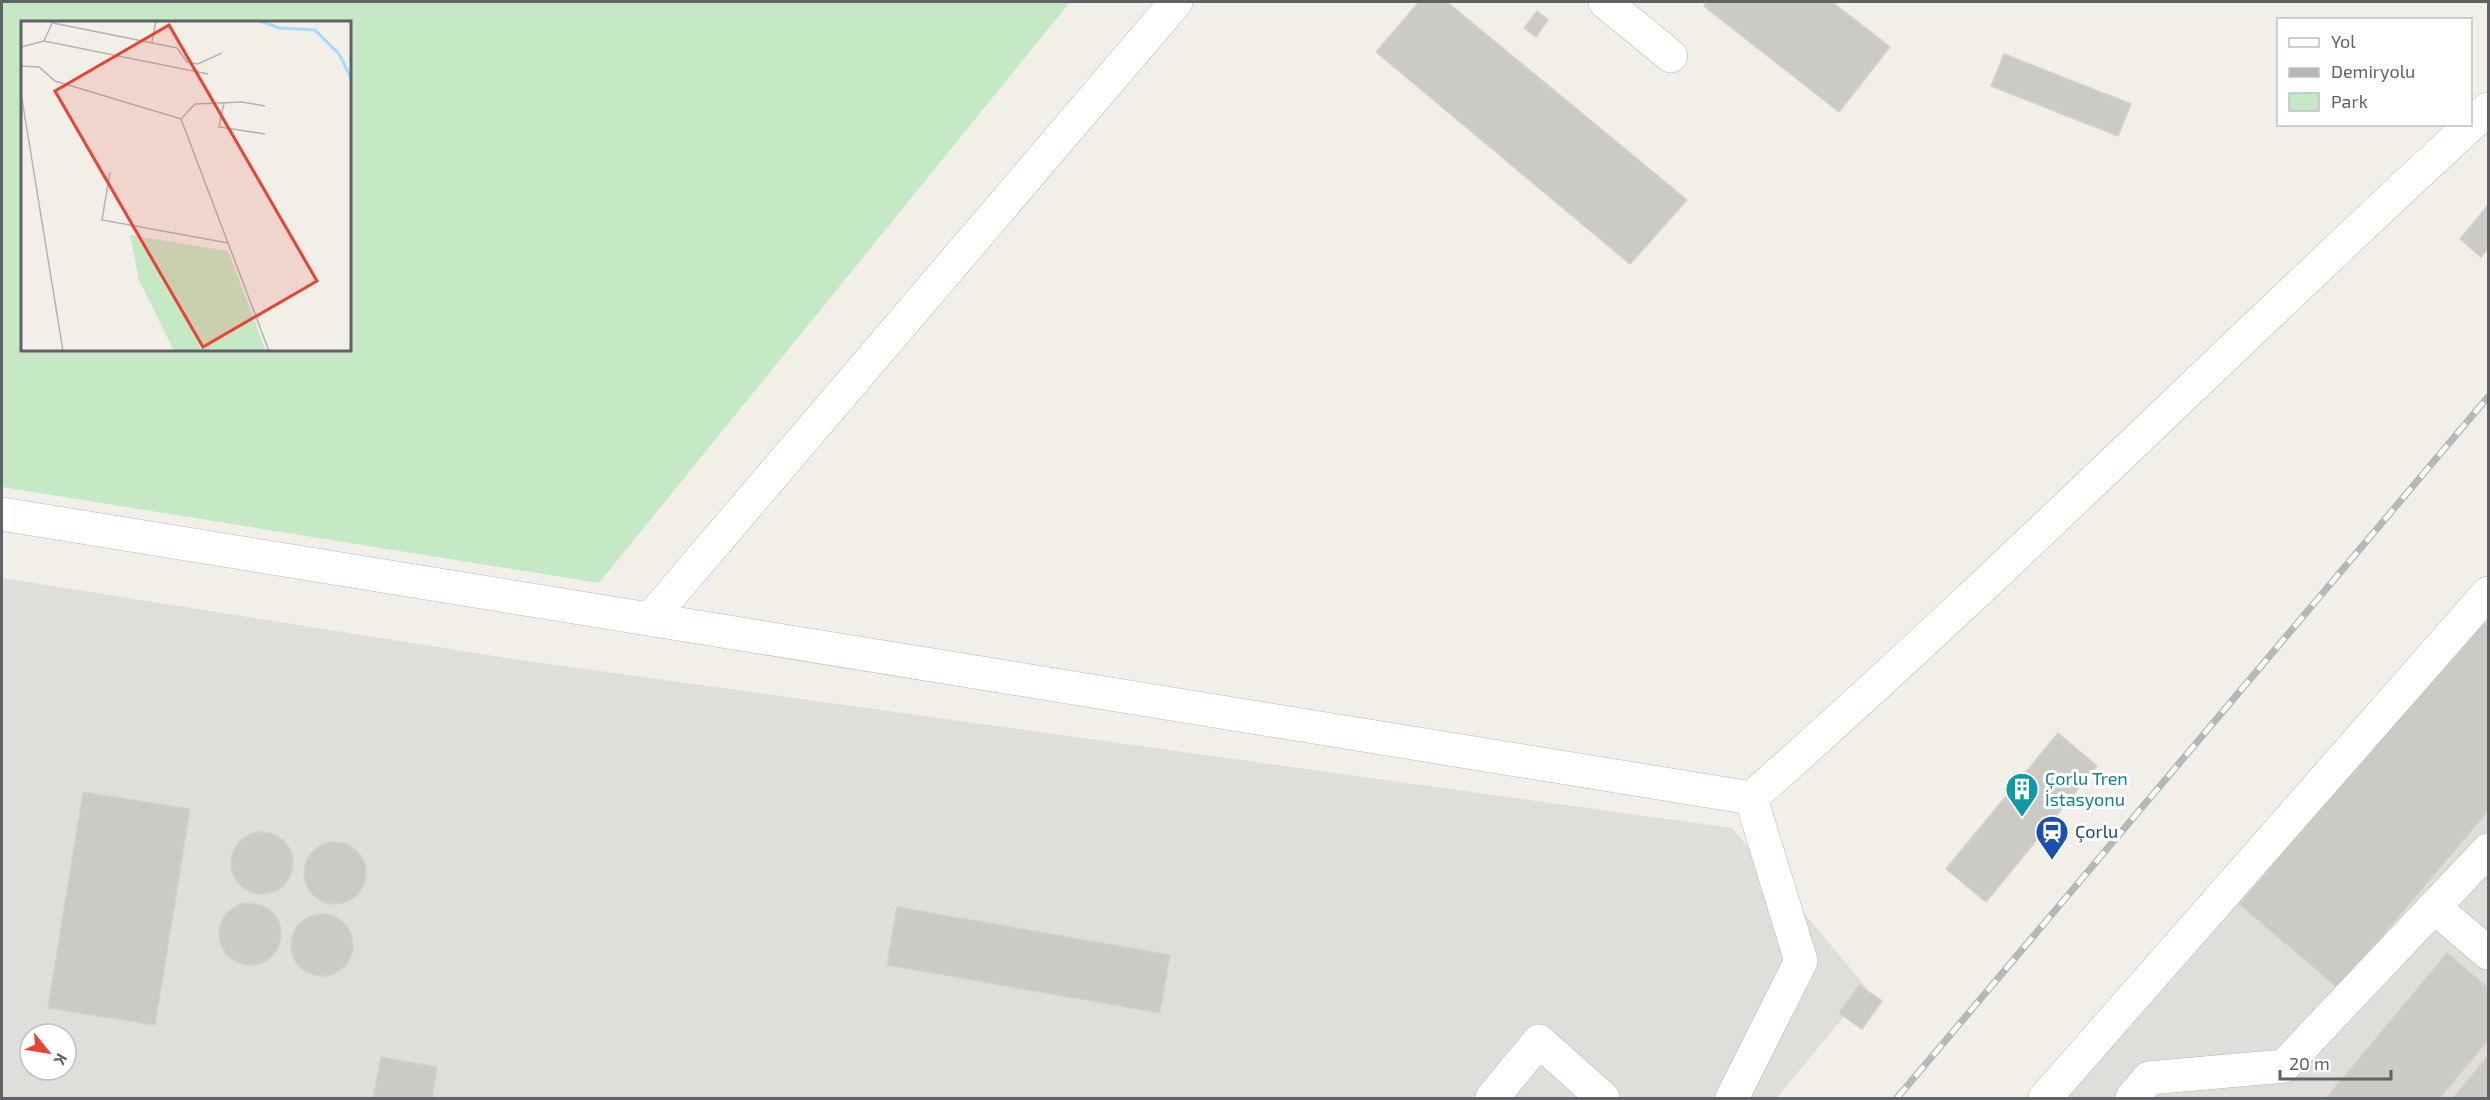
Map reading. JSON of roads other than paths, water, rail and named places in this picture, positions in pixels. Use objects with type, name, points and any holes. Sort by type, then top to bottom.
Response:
[{"type":"street","points":[[650,619],[1176,2]]},
{"type":"street","points":[[1605,2],[1671,56]]},
{"type":"street","points":[[2472,124],[2488,109]]},
{"type":"street","points":[[1751,798],[1890,675],[2470,126]]},
{"type":"street","points":[[2,514],[1751,798]]},
{"type":"street","points":[[2045,1098],[2488,593]]},
{"type":"street","points":[[1731,1098],[1801,961],[1751,798]]},
{"type":"street","points":[[2132,1098],[2149,1078],[2284,1066],[2488,850]]},
{"type":"street","points":[[2434,907],[2488,953]]},
{"type":"street","points":[[1492,1098],[1539,1041],[1603,1098]]},
{"type":"railway","points":[[1897,1098],[2488,397]]},
{"type":"place","name":"Çorlu Tren İstasyonu","points":[[2022,818]]},
{"type":"place","name":"Çorlu","points":[[2052,861]]}]
